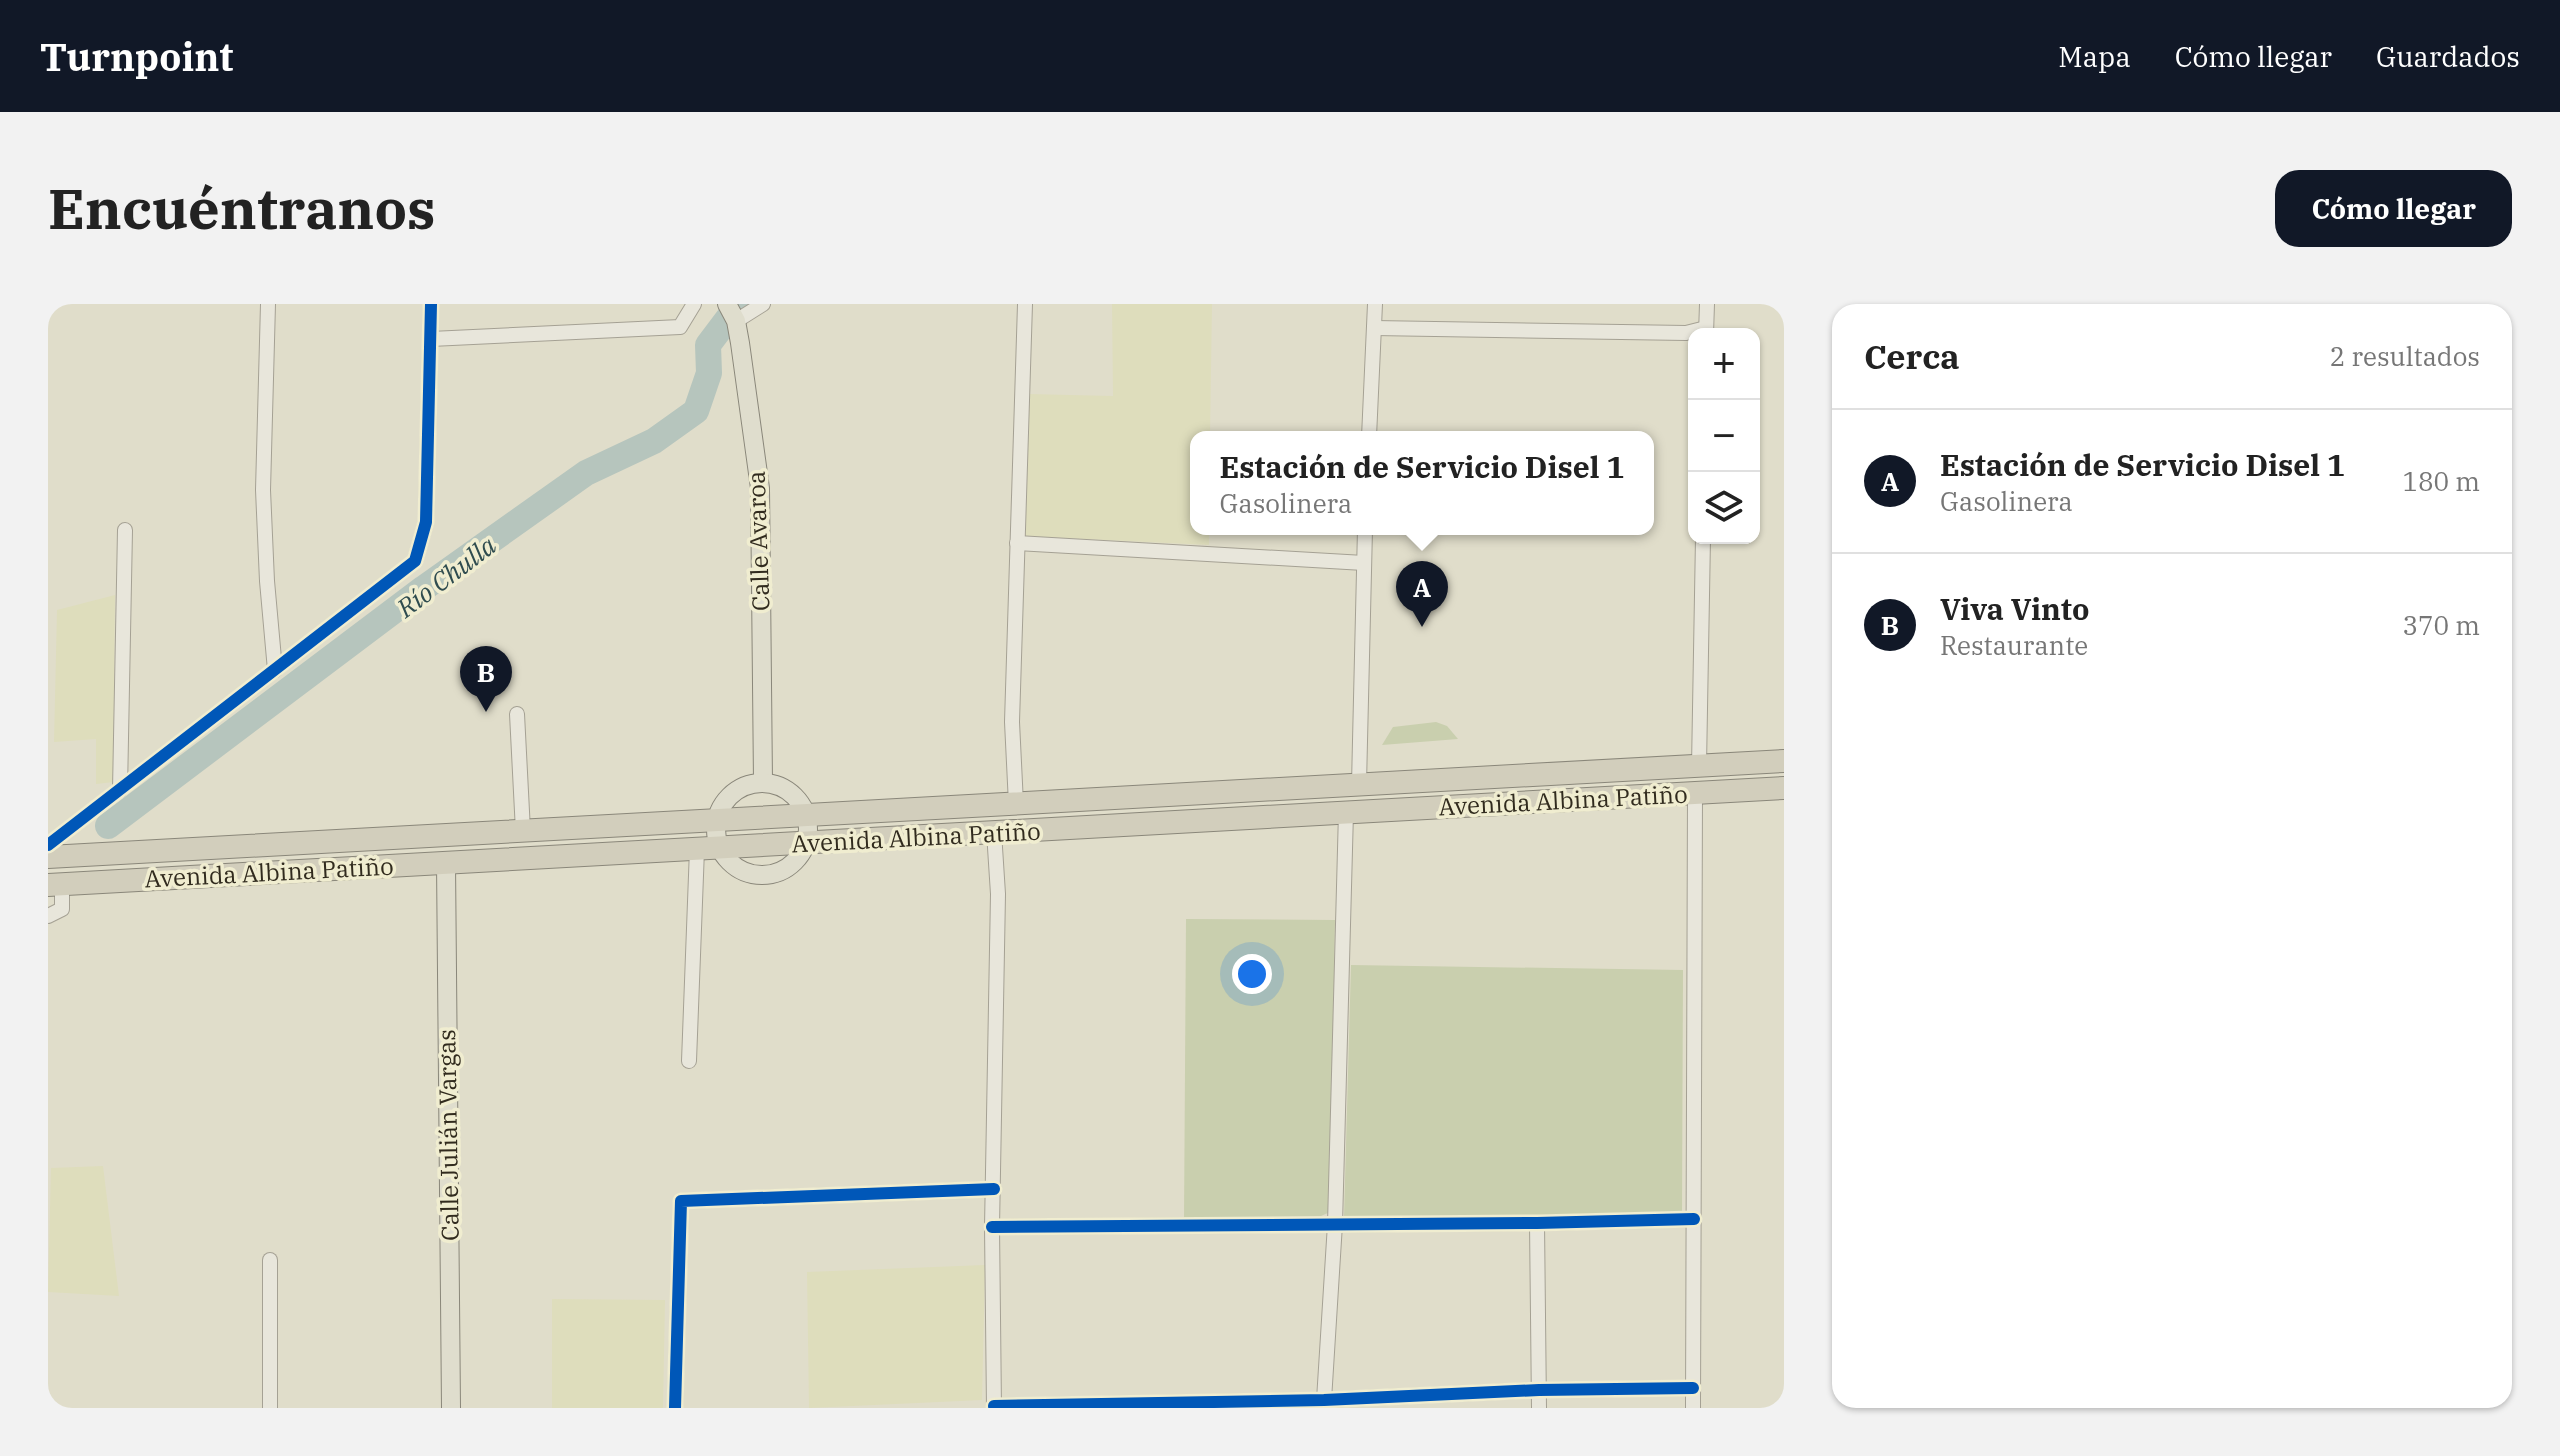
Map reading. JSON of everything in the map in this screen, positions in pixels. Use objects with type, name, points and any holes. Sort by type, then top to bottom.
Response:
[{"type":"highway","name":"Avenida Albina Patiño","points":[[48,857],[1784,761]]},
{"type":"highway","name":"Avenida Albina Patiño","points":[[55,884],[1784,788]]},
{"type":"main road","name":"Calle Avaroa","points":[[733,315],[760,488],[763,782]]},
{"type":"main road","points":[[720,848],[717,820],[727,797],[750,783],[763,782],[777,784],[790,791],[800,802],[806,815],[806,843]]},
{"type":"main road","name":"Calle Julián Vargas","points":[[446,863],[451,1408]]},
{"type":"street","points":[[268,304],[263,490],[275,670]]},
{"type":"street","points":[[48,845],[415,561],[426,522],[431,304]]},
{"type":"street","points":[[431,339],[680,327],[694,304]]},
{"type":"street","points":[[733,315],[763,304]]},
{"type":"street","points":[[1016,804],[1012,722],[1025,304]]},
{"type":"street","points":[[1369,431],[1375,304]]},
{"type":"street","points":[[1706,328],[1707,304]]},
{"type":"street","points":[[1374,328],[1688,333]]},
{"type":"street","points":[[120,790],[125,530]]},
{"type":"street","points":[[1359,784],[1365,535]]},
{"type":"street","points":[[1017,543],[1364,563]]},
{"type":"street","points":[[1699,766],[1703,544]]},
{"type":"street","points":[[517,714],[523,831]]},
{"type":"street","points":[[1693,1408],[1695,793]]},
{"type":"street","points":[[1324,1400],[1335,1224],[1346,812]]},
{"type":"street","points":[[994,832],[998,894],[992,1227],[994,1407],[1693,1388]]},
{"type":"street","points":[[689,1061],[697,849]]},
{"type":"street","points":[[48,916],[62,909],[55,884]]},
{"type":"street","points":[[675,1408],[681,1201],[994,1189]]},
{"type":"street","points":[[992,1227],[1694,1219]]},
{"type":"street","points":[[1537,1223],[1539,1408]]},
{"type":"street","points":[[270,1260],[270,1408]]},
{"type":"green space","points":[[1112,304],[1212,304],[1210,431],[1190,431],[1190,535],[1209,535],[1209,545],[1023,536],[1028,394],[1113,396]]},
{"type":"green space","points":[[115,595],[113,782],[96,784],[96,739],[54,742],[57,610]]},
{"type":"green space","points":[[1436,722],[1447,726],[1458,739],[1382,745],[1393,727]]},
{"type":"green space","points":[[1186,919],[1335,920],[1330,1212],[1321,1216],[1184,1219]]},
{"type":"green space","points":[[1351,965],[1683,970],[1682,1214],[1355,1221],[1344,1217]]},
{"type":"green space","points":[[103,1166],[119,1296],[48,1292],[51,1168]]},
{"type":"green space","points":[[985,1265],[982,1400],[809,1408],[807,1272]]},
{"type":"green space","points":[[552,1299],[665,1300],[663,1408],[552,1408]]},
{"type":"waterway","name":"Río Chulla","points":[[108,826],[424,588],[586,473],[654,441],[696,411],[709,373],[708,345],[739,304]]},
{"type":"cycle path","points":[[48,845],[415,561],[426,522],[431,304]]},
{"type":"cycle path","points":[[675,1408],[681,1201],[994,1189]]},
{"type":"cycle path","points":[[992,1227],[1694,1219]]},
{"type":"cycle path","points":[[994,1406],[1324,1400],[1539,1390],[1693,1388]]},
{"type":"place","name":"Estación de Servicio Disel 1","points":[[1422,627]]},
{"type":"place","name":"Viva Vinto","points":[[486,712]]}]
